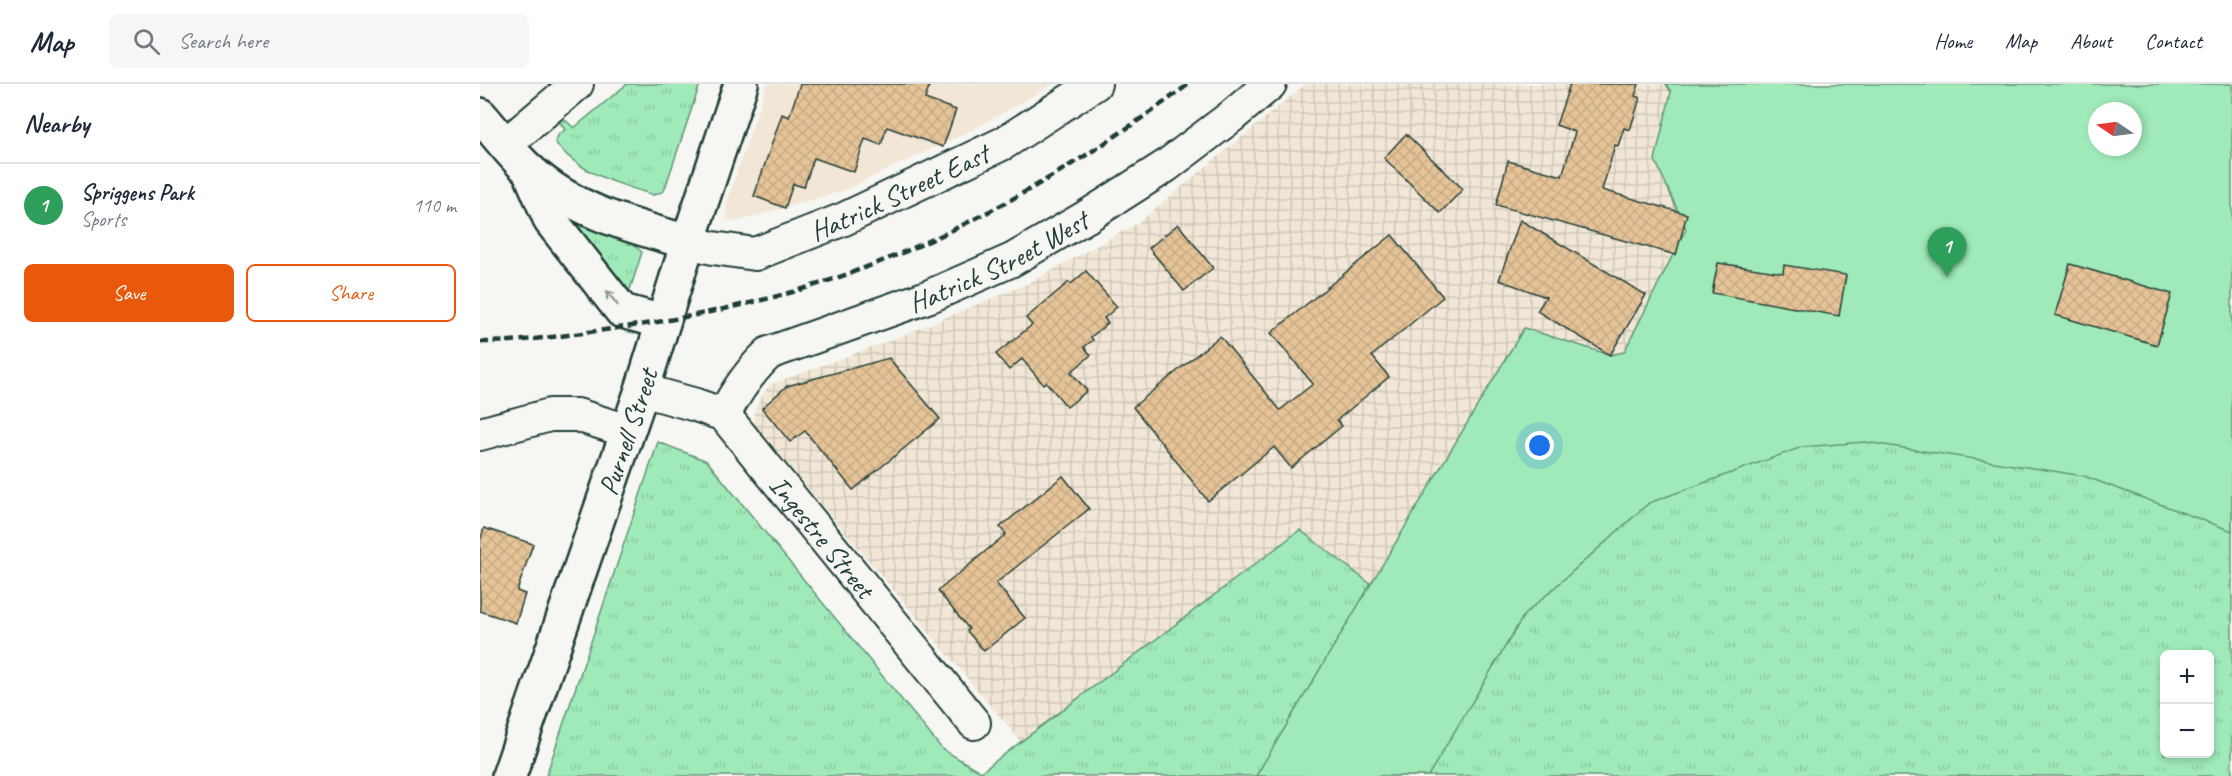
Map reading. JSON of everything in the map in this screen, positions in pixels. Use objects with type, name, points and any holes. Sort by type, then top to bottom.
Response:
[{"type":"main road","name":"Purnell Street","points":[[509,776],[642,390],[741,84]]},
{"type":"main road","points":[[480,115],[529,171],[557,192],[596,214],[688,242]]},
{"type":"main road","points":[[529,171],[551,221],[622,311],[663,322]]},
{"type":"street","points":[[505,144],[577,84]]},
{"type":"street","name":"Hatrick Street East","points":[[688,242],[755,254],[844,219],[1004,143],[1095,84]]},
{"type":"street","name":"Hatrick Street West","points":[[724,416],[738,387],[755,366],[770,353],[930,296],[1012,260],[1086,217],[1166,166],[1232,116],[1269,84]]},
{"type":"street","name":"Ingestre Street","points":[[642,390],[696,405],[724,416],[974,723]]},
{"type":"street","points":[[480,434],[550,415],[577,416],[627,431]]},
{"type":"shaded area","points":[[767,84],[1054,84],[974,129],[842,191],[736,222],[726,219],[727,201]]},
{"type":"shaded area","points":[[1306,84],[1666,84],[1671,92],[1655,160],[1686,229],[1614,373],[1372,585],[1299,530],[1021,742],[754,424],[755,408],[769,385],[889,341],[1029,283],[1138,223]]},
{"type":"green space","points":[[627,84],[700,84],[664,191],[654,195],[600,176],[575,162],[555,142],[559,134],[565,130],[559,121],[562,117],[574,128]]},
{"type":"green space","points":[[1666,84],[2232,84],[2232,531],[2084,476],[1865,442],[1802,447],[1649,503],[1524,615],[1428,776],[1256,776],[1524,328],[1610,355],[1624,352],[1686,229],[1655,160],[1671,92]]},
{"type":"green space","points":[[566,220],[632,244],[642,252],[628,296]]},
{"type":"green space","points":[[1945,326],[2232,409],[2232,776],[546,776],[658,442],[707,461],[942,749],[981,772],[1300,530],[1372,585],[1614,373],[1801,328]]},
{"type":"building","points":[[800,84],[930,84],[925,99],[956,110],[943,147],[887,127],[881,145],[865,139],[854,172],[814,158],[804,187],[793,184],[785,208],[754,196],[782,114],[789,117]]},
{"type":"building","points":[[1570,84],[1639,84],[1635,96],[1640,98],[1630,130],[1624,128],[1618,146],[1615,145],[1602,190],[1687,214],[1676,255],[1496,205],[1508,161],[1562,176],[1575,132],[1556,125]]},
{"type":"building","points":[[1406,134],[1463,189],[1440,213],[1384,158]]},
{"type":"building","points":[[1520,220],[1646,295],[1610,355],[1537,311],[1546,297],[1499,280]]},
{"type":"building","points":[[1178,224],[1213,268],[1184,291],[1149,248]]},
{"type":"building","points":[[1392,235],[1443,297],[1372,356],[1389,377],[1337,420],[1342,426],[1291,468],[1274,447],[1208,501],[1133,407],[1220,336],[1280,410],[1313,384],[1271,333]]},
{"type":"building","points":[[1718,263],[1783,273],[1784,265],[1846,275],[1839,316],[1712,293]]},
{"type":"building","points":[[2070,264],[2172,294],[2157,345],[2055,315]]},
{"type":"building","points":[[1086,271],[1117,307],[1104,318],[1108,323],[1091,337],[1093,340],[1084,347],[1091,355],[1071,372],[1087,391],[1067,407],[1022,359],[1009,370],[996,354],[1032,325],[1026,318],[1069,282],[1071,284]]},
{"type":"building","points":[[889,358],[940,419],[853,490],[805,431],[790,442],[762,408],[787,386]]},
{"type":"building","points":[[1063,476],[1089,509],[996,583],[1025,618],[984,651],[938,591],[1006,534],[1000,527]]},
{"type":"building","points":[[484,528],[533,544],[517,591],[525,594],[516,623],[480,611],[480,541]]},
{"type":"railway","points":[[480,342],[546,338],[678,318],[767,299],[843,276],[948,232],[1048,179],[1096,149],[1189,84]]},
{"type":"place","name":"Spriggens Park","points":[[1947,277]]}]
